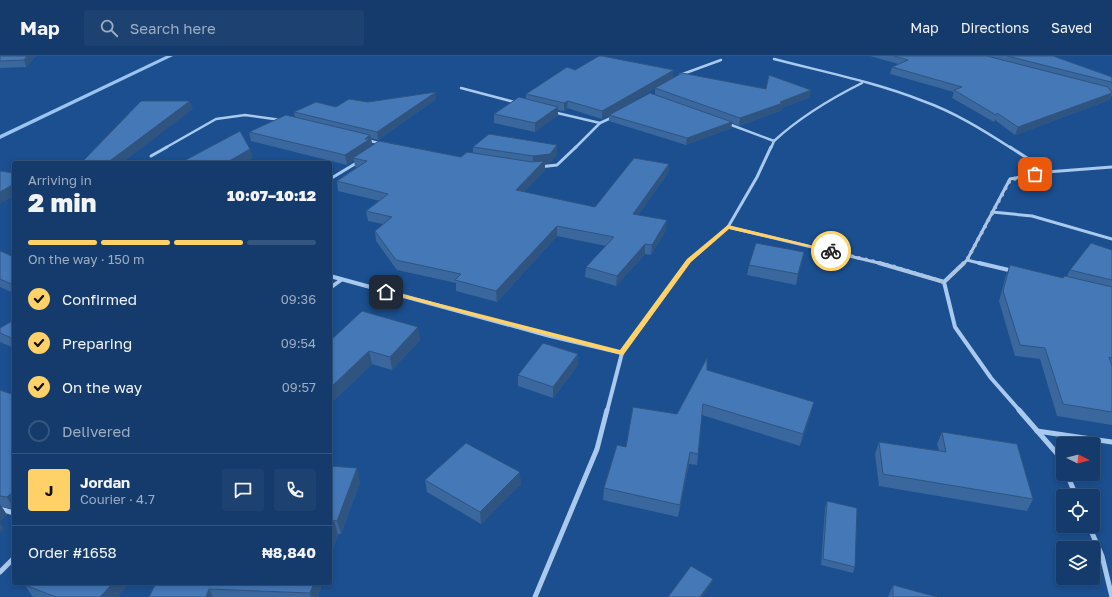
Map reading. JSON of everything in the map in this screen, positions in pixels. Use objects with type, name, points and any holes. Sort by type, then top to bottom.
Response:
[{"type":"street","points":[[774,59],[894,91],[942,109],[993,136],[1047,172]]},
{"type":"street","points":[[676,78],[702,66],[721,60]]},
{"type":"street","points":[[535,597],[597,449],[622,353],[689,260],[728,227],[757,177],[774,141],[787,128],[832,98],[862,83]]},
{"type":"street","points":[[461,88],[523,104]]},
{"type":"street","points":[[546,110],[600,124]]},
{"type":"street","points":[[533,168],[557,165],[600,124],[618,114]]},
{"type":"street","points":[[151,156],[216,119],[231,115],[245,115],[289,121]]},
{"type":"street","points":[[724,122],[774,141]]},
{"type":"street","points":[[364,139],[390,146]]},
{"type":"street","points":[[378,148],[383,144]]},
{"type":"street","points":[[332,178],[362,159]]},
{"type":"street","points":[[944,282],[967,260],[1010,180],[1047,172],[1112,167]]},
{"type":"street","points":[[992,212],[1032,216],[1112,239]]},
{"type":"street","points":[[728,227],[885,264],[944,282]]},
{"type":"street","points":[[967,260],[1020,273]]},
{"type":"street","points":[[332,277],[550,336],[622,353]]},
{"type":"street","points":[[332,287],[341,280]]},
{"type":"street","points":[[944,282],[955,327],[991,378],[1056,452]]},
{"type":"street","points":[[1037,431],[1112,442]]},
{"type":"street","points":[[0,509],[12,512]]},
{"type":"street","points":[[1092,533],[1102,556],[1112,597]]},
{"type":"street","points":[[0,572],[12,560]]},
{"type":"building","points":[[0,56],[27,56],[24,60],[0,61]]},
{"type":"building","points":[[599,56],[674,70],[602,111],[568,101],[564,103],[526,94],[567,67],[575,70]]},
{"type":"building","points":[[894,56],[987,56],[1108,87],[1112,93],[1018,127],[997,113],[996,115],[954,90],[962,87],[892,67],[908,60]]},
{"type":"building","points":[[1007,56],[1053,56],[1112,77],[1112,84],[1111,82]]},
{"type":"building","points":[[682,73],[766,89],[769,75],[811,90],[780,102],[783,103],[740,118],[655,88]]},
{"type":"building","points":[[436,92],[377,132],[294,112],[316,102],[336,107],[349,99],[368,102]]},
{"type":"building","points":[[650,93],[732,122],[687,138],[609,115]]},
{"type":"building","points":[[519,97],[558,107],[535,123],[494,114]]},
{"type":"building","points":[[141,101],[190,101],[110,161],[83,161]]},
{"type":"building","points":[[286,115],[370,135],[365,139],[370,139],[345,155],[249,132]]},
{"type":"building","points":[[240,131],[250,149],[229,161],[184,161]]},
{"type":"building","points":[[489,134],[557,145],[550,154],[533,156],[473,147]]},
{"type":"building","points":[[379,141],[461,157],[467,152],[532,162],[544,161],[516,190],[595,207],[634,158],[669,164],[633,214],[667,220],[652,245],[645,244],[617,276],[586,267],[614,237],[557,226],[496,291],[455,280],[461,274],[396,260],[375,231],[392,217],[366,211],[388,194],[337,181],[367,161],[353,158]]},
{"type":"building","points":[[0,171],[12,173],[12,185],[0,192]]},
{"type":"building","points":[[756,243],[804,252],[798,274],[749,265]]},
{"type":"building","points":[[1091,243],[1112,250],[1112,280],[1070,270]]},
{"type":"building","points":[[0,251],[12,256],[12,284],[0,279]]},
{"type":"building","points":[[1010,265],[1063,278],[1065,276],[1112,287],[1112,358],[1109,357],[1112,366],[1112,412],[1063,404],[1045,348],[1020,345],[1003,291]]},
{"type":"building","points":[[362,311],[418,327],[390,357],[369,351],[332,386],[332,339]]},
{"type":"building","points":[[12,321],[12,338],[0,333],[0,328]]},
{"type":"building","points":[[543,343],[578,354],[553,387],[518,375]]},
{"type":"building","points":[[707,358],[707,370],[814,402],[803,434],[703,404],[698,454],[690,452],[680,505],[604,488],[617,445],[626,447],[633,407],[677,414]]},
{"type":"building","points":[[0,390],[12,394],[12,493],[7,497],[0,496]]},
{"type":"building","points":[[942,432],[1017,444],[1033,499],[883,474],[879,442],[946,452]]},
{"type":"building","points":[[466,443],[520,472],[480,512],[425,480]]},
{"type":"building","points":[[332,466],[357,468],[337,521],[334,520],[332,526]]},
{"type":"building","points":[[827,501],[857,508],[855,567],[823,559]]},
{"type":"building","points":[[691,566],[713,579],[700,597],[668,597]]},
{"type":"building","points":[[25,585],[111,585],[100,597],[56,597]]},
{"type":"building","points":[[155,585],[313,585],[310,593],[209,589],[206,597],[149,597]]},
{"type":"building","points":[[893,585],[937,597],[893,597]]},
{"type":"waterway","points":[[0,137],[170,56]]},
{"type":"way so far","points":[[831,251],[892,266],[944,282],[967,260],[1010,180],[1035,174]]},
{"type":"route","points":[[386,292],[550,336],[622,353],[689,260],[728,227],[831,251]]}]
